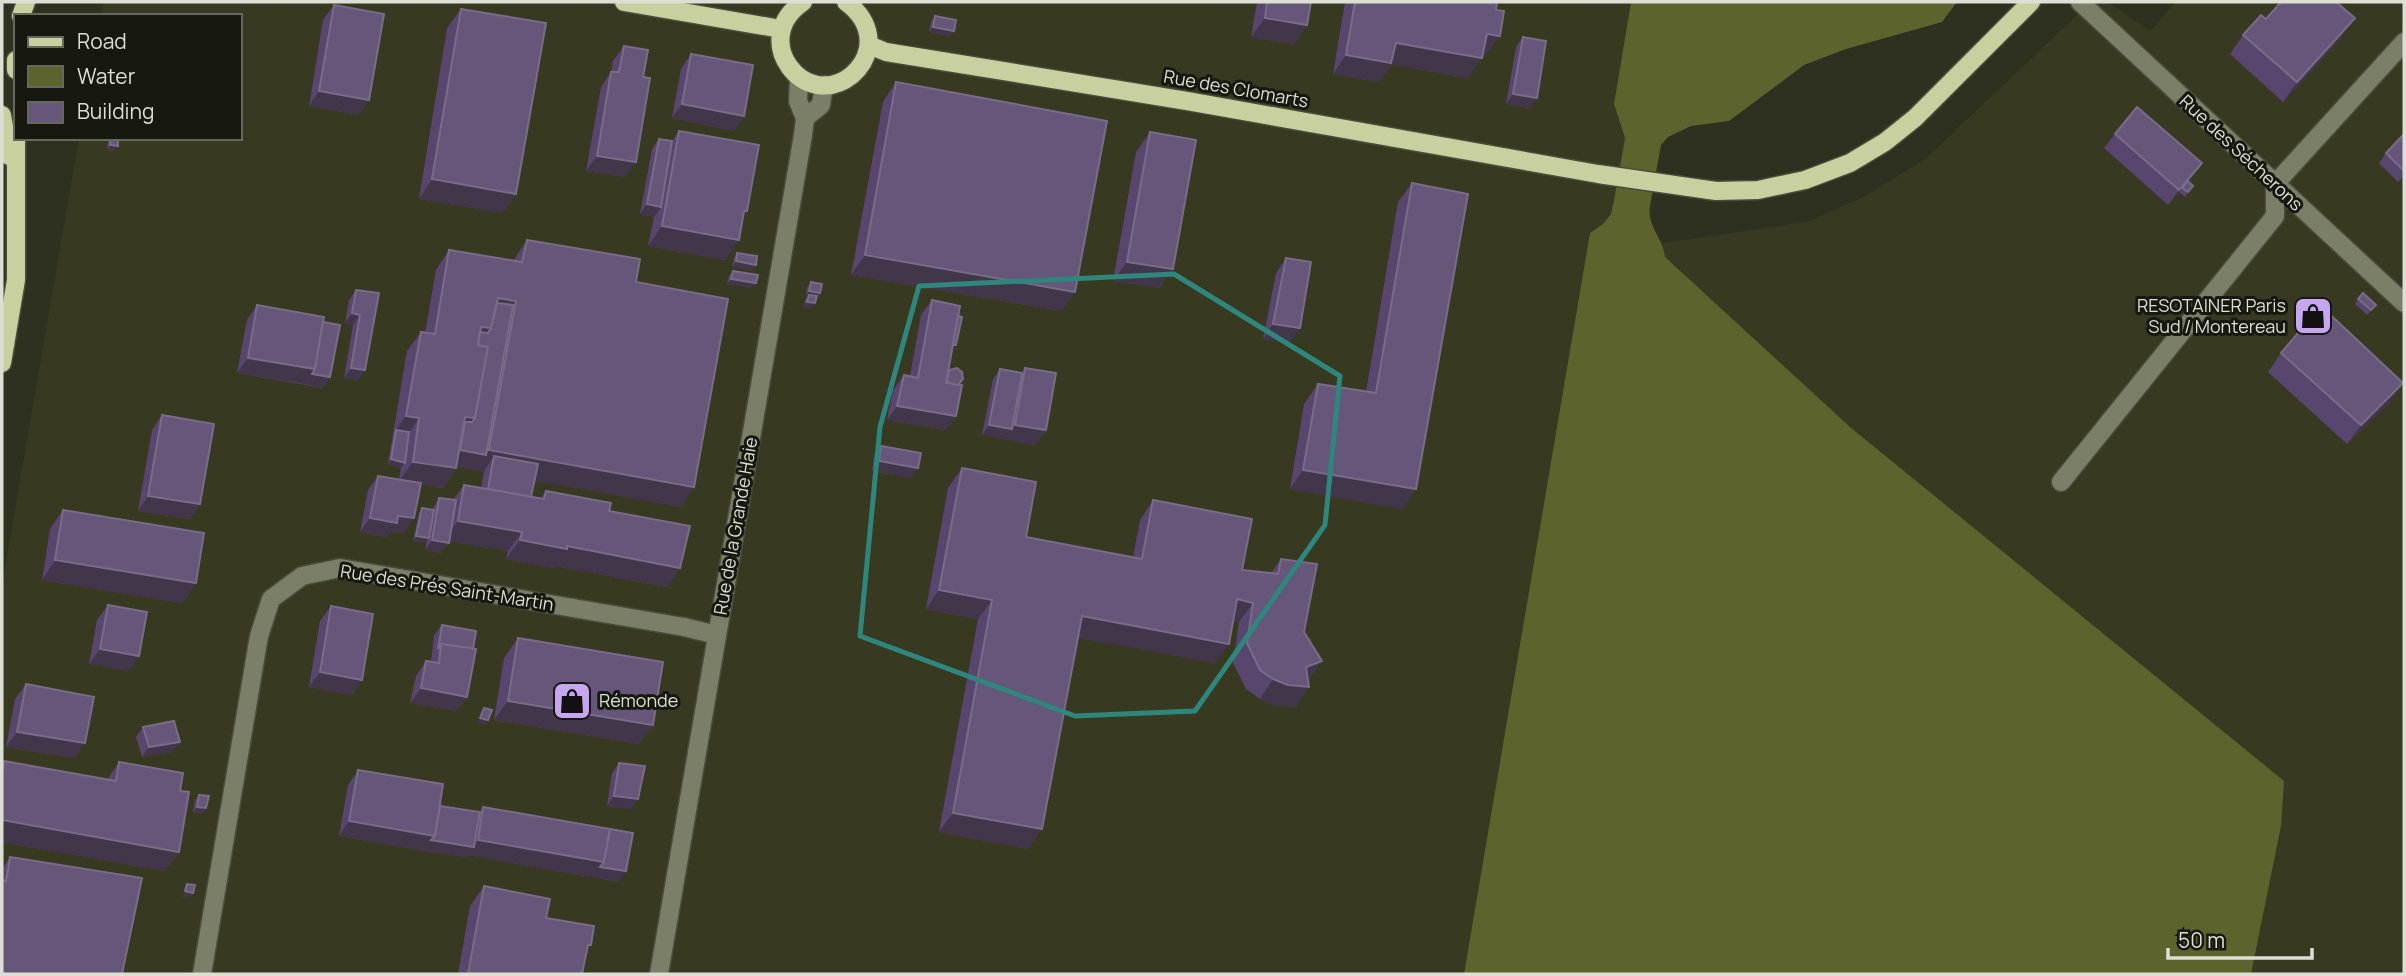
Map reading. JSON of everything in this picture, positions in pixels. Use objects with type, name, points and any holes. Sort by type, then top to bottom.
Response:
[{"type":"main road","points":[[624,2],[781,29]]},
{"type":"main road","points":[[803,2],[786,17],[781,29],[782,56],[799,78],[824,85],[849,78],[859,69],[866,57],[868,31],[855,8],[846,2]]},
{"type":"main road","name":"Rue des Clomarts","points":[[869,45],[887,51],[1598,174],[1716,191],[1758,190],[1805,180],[1850,163],[1885,142],[1914,118],[2031,2]]},
{"type":"main road","points":[[2,115],[15,189]]},
{"type":"main road","points":[[2,363],[16,280],[16,140]]},
{"type":"street","name":"Rue des Sécherons","points":[[2080,2],[2404,303]]},
{"type":"street","points":[[2061,482],[2275,216],[2275,184],[2404,42]]},
{"type":"street","name":"Rue de la Grande Haie","points":[[659,974],[805,118],[798,102],[799,78]]},
{"type":"street","points":[[805,118],[821,106],[824,85]]},
{"type":"street","name":"Rue des Prés Saint-Martin","points":[[202,974],[259,636],[271,599],[302,576],[340,568],[670,624],[717,635]]},
{"type":"highlighted area","points":[[1174,274],[1340,376],[1325,525],[1195,711],[1075,716],[860,636],[880,427],[919,286]]},
{"type":"shaded area","points":[[103,2],[1631,2],[1614,104],[1625,137],[1614,199],[1650,206],[1653,231],[1663,243],[1808,222],[1865,196],[1924,160],[2091,2],[2108,2],[2150,31],[2176,2],[2404,2],[2404,974],[2,974],[2,585],[79,140],[242,140],[242,14],[101,14]]},
{"type":"water","points":[[1631,2],[1957,2],[1942,22],[1846,49],[1804,65],[1729,121],[1691,126],[1668,137],[1661,145],[1650,206],[1651,220],[1665,257],[1850,427],[2284,781],[2281,826],[2251,974],[1464,974],[1590,233],[1611,214],[1625,138],[1614,104]]},
{"type":"building","points":[[1267,2],[1311,2],[1307,25],[1265,18]]},
{"type":"building","points":[[1355,2],[1497,2],[1496,10],[1504,11],[1500,36],[1487,34],[1482,58],[1396,43],[1391,63],[1346,55]]},
{"type":"building","points":[[2281,2],[2336,2],[2355,18],[2297,82],[2243,35],[2261,15],[2266,19]]},
{"type":"building","points":[[334,5],[384,14],[369,100],[319,91]]},
{"type":"building","points":[[461,9],[546,23],[516,194],[432,179]]},
{"type":"building","points":[[935,16],[956,20],[954,31],[933,27]]},
{"type":"building","points":[[1523,37],[1546,41],[1537,98],[1513,94]]},
{"type":"building","points":[[624,46],[648,50],[643,77],[650,78],[636,162],[597,156],[611,72],[619,72]]},
{"type":"building","points":[[691,54],[753,65],[744,116],[682,104]]},
{"type":"building","points":[[896,82],[1107,121],[1075,292],[865,255]]},
{"type":"building","points":[[2137,107],[2202,163],[2179,190],[2115,134]]},
{"type":"building","points":[[679,131],[759,145],[739,240],[662,226]]},
{"type":"building","points":[[1150,132],[1196,140],[1173,269],[1127,262]]},
{"type":"building","points":[[2404,134],[2404,171],[2386,153]]},
{"type":"building","points":[[659,139],[672,141],[661,207],[647,204]]},
{"type":"building","points":[[111,140],[118,140],[118,146],[110,145]]},
{"type":"building","points":[[2188,181],[2193,186],[2188,192],[2182,188]]},
{"type":"building","points":[[1412,183],[1468,194],[1416,489],[1303,470],[1318,384],[1376,393]]},
{"type":"building","points":[[527,240],[640,259],[636,282],[728,299],[694,487],[489,450],[516,301],[498,298],[491,328],[481,327],[478,345],[488,347],[475,418],[465,417],[456,468],[413,462],[419,418],[406,416],[421,332],[435,334],[449,250],[522,262]]},
{"type":"building","points":[[737,253],[757,256],[756,265],[736,261]]},
{"type":"building","points":[[1286,258],[1311,262],[1300,328],[1273,324]]},
{"type":"building","points":[[733,271],[758,275],[756,283],[731,279]]},
{"type":"building","points":[[811,282],[822,284],[820,293],[809,291]]},
{"type":"building","points":[[356,290],[379,293],[365,370],[351,368],[360,315],[352,313]]},
{"type":"building","points":[[2363,293],[2376,305],[2371,310],[2358,299]]},
{"type":"building","points":[[809,295],[817,296],[815,303],[807,302]]},
{"type":"building","points":[[932,300],[960,306],[946,383],[962,385],[956,416],[897,406],[904,375],[918,378]]},
{"type":"building","points":[[497,303],[513,305],[486,455],[460,450],[465,422],[472,422],[475,418],[488,347],[478,345],[480,332],[488,333],[491,328]]},
{"type":"building","points":[[257,305],[324,317],[315,369],[248,358]]},
{"type":"building","points":[[2321,306],[2403,383],[2361,425],[2281,353]]},
{"type":"building","points":[[958,316],[962,317],[956,345],[953,345]]},
{"type":"building","points":[[323,322],[340,325],[330,377],[312,374]]},
{"type":"building","points":[[957,368],[962,372],[963,379],[958,385],[948,383],[949,370]]},
{"type":"building","points":[[1025,368],[1056,373],[1046,430],[1015,425]]},
{"type":"building","points":[[1000,369],[1022,373],[1012,429],[989,425]]},
{"type":"building","points":[[162,415],[214,424],[200,504],[148,496]]},
{"type":"building","points":[[396,430],[409,432],[405,463],[391,459]]},
{"type":"building","points":[[881,446],[921,453],[918,468],[879,461]]},
{"type":"building","points":[[494,456],[538,464],[531,497],[488,489]]},
{"type":"building","points":[[962,468],[1036,482],[1026,537],[1142,559],[1153,500],[1252,519],[1242,570],[1278,574],[1281,559],[1317,564],[1304,632],[1322,661],[1306,667],[1309,687],[1288,685],[1260,670],[1247,643],[1253,603],[1237,599],[1229,644],[1082,616],[1042,829],[953,813],[992,600],[939,590]]},
{"type":"building","points":[[378,476],[421,483],[414,518],[398,516],[397,523],[370,518]]},
{"type":"building","points":[[464,485],[544,499],[546,491],[611,503],[609,511],[690,526],[680,568],[567,546],[567,549],[520,540],[522,532],[458,521]]},
{"type":"building","points":[[439,498],[456,500],[449,543],[432,540]]},
{"type":"building","points":[[422,508],[434,510],[429,538],[416,536]]},
{"type":"building","points":[[63,510],[204,533],[196,583],[55,560]]},
{"type":"building","points":[[108,605],[147,612],[139,656],[100,649]]},
{"type":"building","points":[[331,606],[373,614],[362,680],[320,672]]},
{"type":"building","points":[[442,625],[476,631],[473,649],[441,644],[438,649]]},
{"type":"building","name":"Rémonde","points":[[518,638],[663,662],[653,725],[508,701]]},
{"type":"building","points":[[441,644],[476,649],[467,697],[421,688],[426,661],[439,663]]},
{"type":"building","points":[[26,684],[94,697],[85,743],[17,732]]},
{"type":"building","points":[[484,708],[492,710],[488,720],[480,718]]},
{"type":"building","points":[[174,721],[180,742],[149,747],[143,727]]},
{"type":"building","points":[[4,761],[116,781],[119,762],[183,773],[180,791],[189,792],[179,852],[2,820]]},
{"type":"building","points":[[619,763],[645,766],[638,799],[614,796]]},
{"type":"building","points":[[358,770],[443,784],[435,836],[349,821]]},
{"type":"building","points":[[199,795],[209,796],[206,808],[197,807]]},
{"type":"building","points":[[440,806],[480,812],[474,847],[431,840],[435,836]]},
{"type":"building","points":[[483,807],[610,829],[604,862],[478,840]]},
{"type":"building","points":[[610,829],[633,833],[626,871],[600,867],[604,862]]},
{"type":"building","points":[[10,857],[142,878],[122,974],[2,974],[2,880],[6,881]]},
{"type":"building","points":[[187,884],[195,885],[193,893],[185,891]]},
{"type":"building","points":[[484,886],[550,899],[546,918],[594,926],[582,974],[468,974]]},
{"type":"place","name":"RESOTAINER Paris Sud / Montereau","points":[[2313,316]]},
{"type":"place","name":"Rémonde","points":[[572,701]]}]
